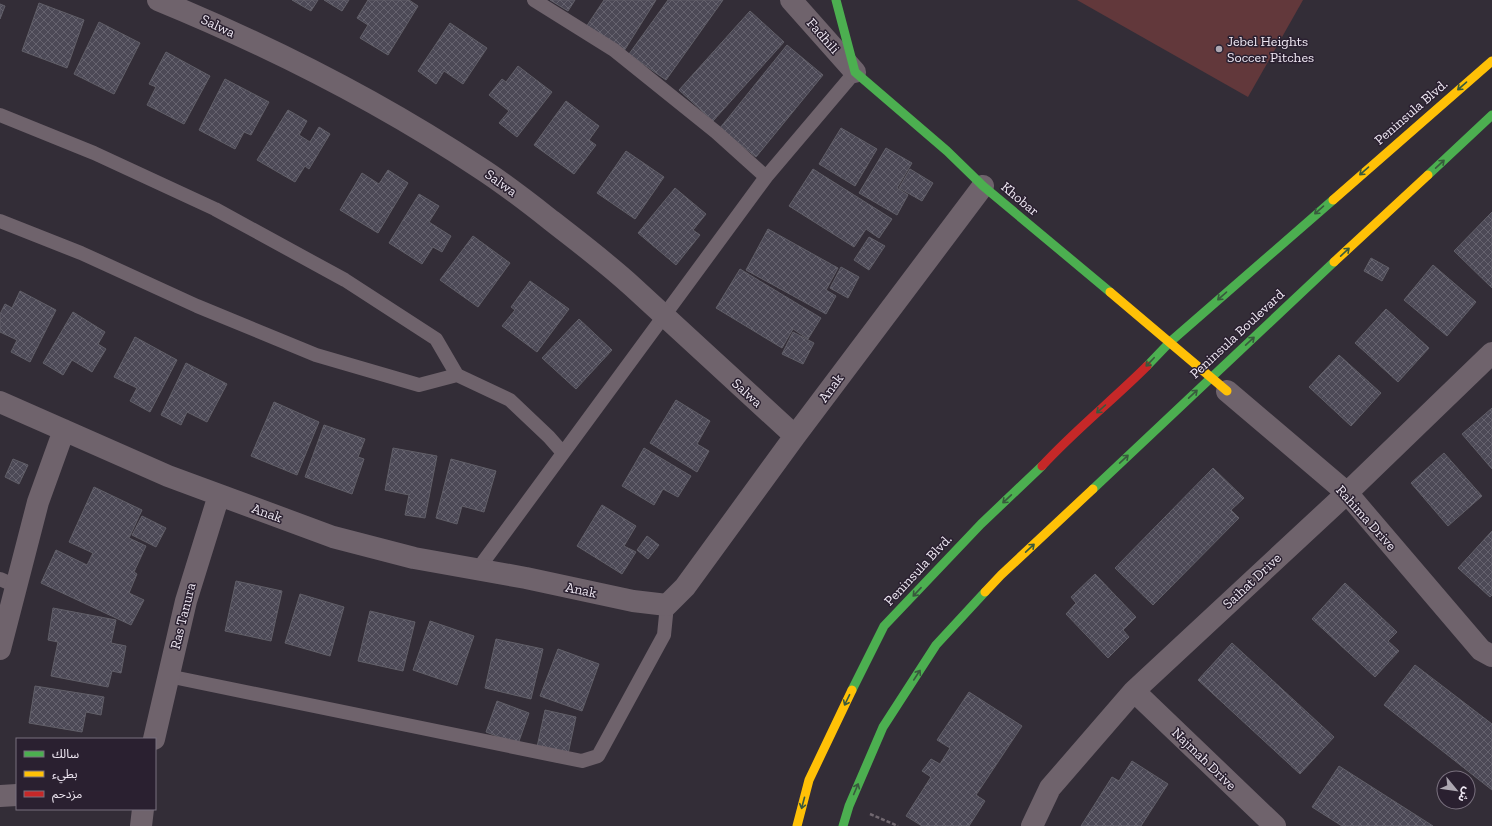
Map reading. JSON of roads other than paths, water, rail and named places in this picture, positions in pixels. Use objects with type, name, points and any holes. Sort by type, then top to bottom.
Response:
[{"type":"main road","points":[[836,0],[855,72]]},
{"type":"main road","name":"Peninsula Blvd.","points":[[797,826],[809,780],[848,697],[884,626],[980,524],[1038,470],[1064,442],[1130,383],[1170,342],[1348,185],[1492,61]]},
{"type":"main road","name":"Khobar","points":[[855,72],[947,151],[983,186],[1227,391]]},
{"type":"main road","name":"Peninsula Boulevard","points":[[843,826],[849,806],[883,727],[936,645],[1001,575],[1492,115]]},
{"type":"street","name":"Salwa","points":[[158,0],[214,23],[326,78],[427,135],[481,168],[536,208],[600,258],[795,436]]},
{"type":"street","name":"Fadhili","points":[[791,0],[855,72]]},
{"type":"street","name":"Anak","points":[[0,402],[168,476],[332,537],[414,558],[526,578],[633,601],[666,605],[685,587],[795,436],[983,186]]},
{"type":"street","name":"Saihat Drive","points":[[1032,826],[1050,788],[1134,691],[1347,493],[1492,353]]},
{"type":"street","name":"Rahima Drive","points":[[1227,391],[1347,493],[1481,650],[1492,656]]},
{"type":"street","points":[[0,649],[8,583],[64,430]]},
{"type":"street","name":"Ras Tanura","points":[[154,738],[186,601],[219,495]]},
{"type":"street","name":"Najmah Drive","points":[[1134,691],[1275,826]]},
{"type":"street","points":[[0,796],[16,795]]},
{"type":"street","points":[[141,826],[142,810]]},
{"type":"lane","points":[[534,0],[614,50],[716,132],[766,177]]},
{"type":"lane","points":[[478,569],[766,177],[855,72]]},
{"type":"lane","points":[[0,115],[94,153],[215,209],[345,280],[436,339],[456,375],[510,400],[549,437],[563,453]]},
{"type":"lane","points":[[0,221],[81,253],[197,306],[316,355],[419,385],[456,375]]},
{"type":"lane","points":[[168,676],[582,761],[598,756],[664,635],[666,605]]},
{"type":"place","name":"Jebel Heights Soccer Pitches","points":[[1219,49]]}]
